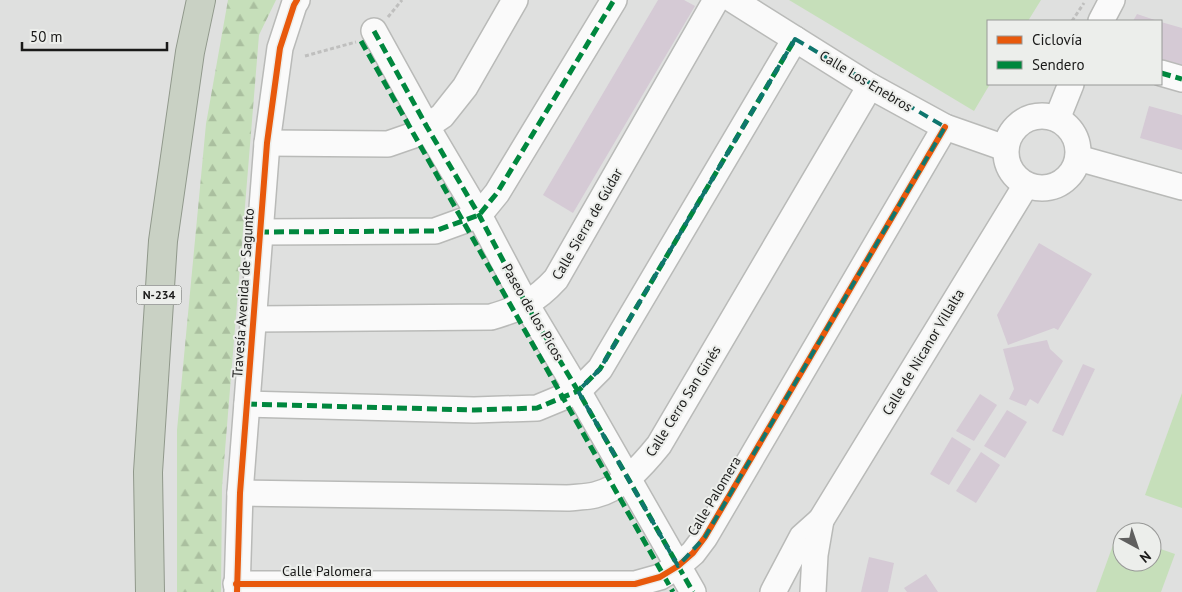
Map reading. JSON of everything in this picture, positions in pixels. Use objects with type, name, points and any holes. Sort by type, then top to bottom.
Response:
[{"type":"highway","name":"N-234","points":[[150,592],[148,472],[162,241],[190,52],[201,0]]},
{"type":"street","name":"Travesía Avenida de Sagunto","points":[[236,588],[240,493],[267,143],[280,48],[297,0]]},
{"type":"street","points":[[267,143],[388,144],[420,131],[442,116],[465,87],[515,0]]},
{"type":"street","points":[[259,232],[435,231],[471,218],[497,193],[614,0]]},
{"type":"street","name":"Calle Sierra de Gúdar","points":[[254,318],[491,318],[520,308],[541,295],[556,279],[716,0]]},
{"type":"street","name":"Calle Los Enebros","points":[[733,0],[870,86],[946,127],[1005,148]]},
{"type":"street","points":[[1102,20],[1112,0]]},
{"type":"street","name":"Paseo de los Picos","points":[[368,36],[520,308],[571,394],[671,578],[693,592]]},
{"type":"street","points":[[247,404],[474,410],[537,408],[571,394],[600,368],[795,39]]},
{"type":"street","points":[[1162,73],[1182,79]]},
{"type":"street","points":[[1057,118],[1072,85]]},
{"type":"street","name":"Calle Cerro San Ginés","points":[[240,493],[568,498],[596,495],[620,482],[642,466],[659,445],[870,86]]},
{"type":"street","points":[[1034,116],[1057,118],[1067,125],[1074,135],[1078,146],[1078,158],[1074,168],[1060,184],[1050,188],[1026,185],[1018,180],[1010,171],[1006,160],[1005,148],[1008,137],[1015,127],[1024,120],[1034,116]]},
{"type":"street","name":"Calle Palomera","points":[[236,588],[635,584],[671,578],[705,537],[946,127]]},
{"type":"street","points":[[1078,158],[1182,187]]},
{"type":"street","name":"Calle de Nicanor Villalta","points":[[773,592],[802,538],[821,520],[1026,185]]},
{"type":"street","name":"Calle de Nicanor Villalta","points":[[812,592],[815,555],[821,520]]},
{"type":"path","points":[[1073,20],[1086,0]]},
{"type":"highlighted area","points":[[795,39],[945,127],[705,537],[678,566],[578,391],[600,369]]},
{"type":"green space","points":[[228,0],[276,0],[259,35],[222,487],[221,592],[177,592],[177,430],[206,124]]},
{"type":"green space","points":[[789,0],[1041,0],[1029,20],[987,20],[987,85],[989,85],[974,111]]},
{"type":"green space","points":[[1182,393],[1182,508],[1145,495]]},
{"type":"green space","points":[[1112,548],[1112,572],[1162,572],[1162,549],[1175,554],[1161,592],[1096,592]]},
{"type":"building","points":[[658,0],[684,0],[695,6],[573,213],[543,195]]},
{"type":"building","points":[[1137,14],[1155,20],[1134,20]]},
{"type":"building","points":[[1162,22],[1182,28],[1182,68],[1162,63]]},
{"type":"building","points":[[1149,106],[1182,115],[1182,150],[1140,138]]},
{"type":"building","points":[[1039,243],[1092,274],[1058,330],[1054,328],[1008,345],[997,315]]},
{"type":"building","points":[[1047,340],[1050,349],[1063,361],[1038,404],[1030,399],[1026,406],[1009,399],[1014,389],[1003,349]]},
{"type":"building","points":[[1083,364],[1095,369],[1063,436],[1052,431]]},
{"type":"building","points":[[980,394],[997,405],[974,441],[956,431]]},
{"type":"building","points":[[1007,410],[1027,422],[1005,458],[984,446]]},
{"type":"building","points":[[952,437],[971,449],[949,485],[930,474]]},
{"type":"building","points":[[981,452],[1000,465],[976,503],[956,491]]},
{"type":"building","points":[[869,557],[894,563],[888,592],[861,592]]},
{"type":"building","points":[[926,574],[938,592],[907,592],[904,588]]},
{"type":"marked path","points":[[259,232],[435,231],[479,215],[497,193],[614,0]]},
{"type":"marked path","points":[[374,31],[427,127],[479,215],[526,304],[693,592]]},
{"type":"marked path","points":[[247,404],[474,410],[537,408],[578,391],[600,369],[795,39]]},
{"type":"marked path","points":[[361,41],[673,592]]},
{"type":"marked path","points":[[1162,73],[1182,79]]},
{"type":"cycle path","points":[[237,592],[240,493],[267,143],[280,48],[297,0]]},
{"type":"cycle path","points":[[236,584],[635,584],[660,577],[678,566],[693,553],[705,537],[945,127]]}]
